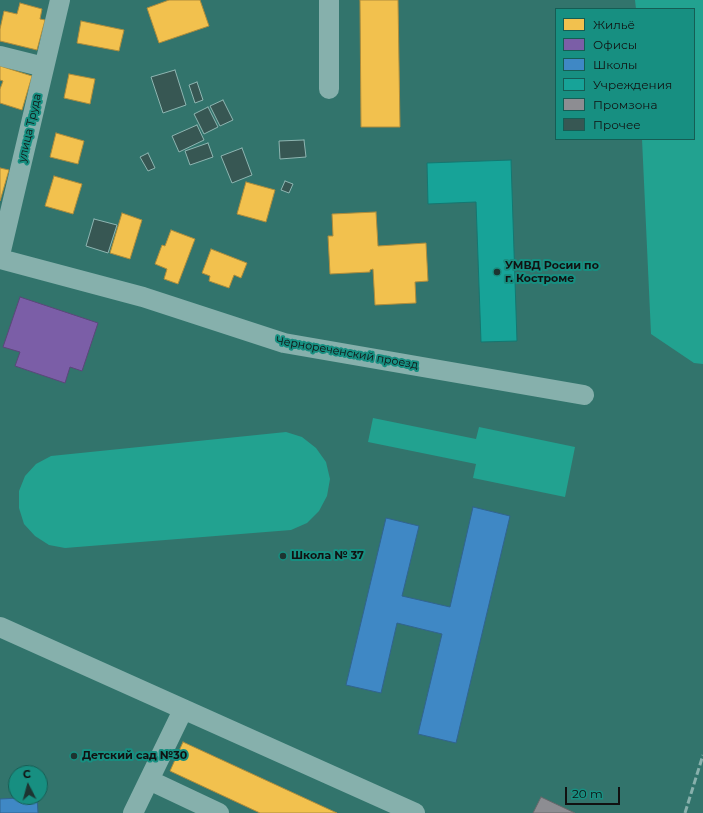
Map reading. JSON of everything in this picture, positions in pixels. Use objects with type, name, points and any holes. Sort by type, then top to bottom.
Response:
[{"type":"street","name":"улица Труда","points":[[0,256],[60,0]]},
{"type":"street","points":[[329,0],[329,89]]},
{"type":"street","points":[[0,56],[44,68]]},
{"type":"street","name":"Чернореченский проезд","points":[[0,259],[143,297],[284,344],[584,395]]},
{"type":"street","points":[[0,627],[415,813]]},
{"type":"street","points":[[133,813],[183,710]]},
{"type":"street","points":[[149,780],[220,813]]},
{"type":"green space","points":[[635,0],[703,0],[703,364],[694,363],[651,334],[642,140],[695,140],[695,8],[636,8]]},
{"type":"green space","points":[[373,418],[476,439],[479,427],[575,447],[565,497],[473,478],[476,464],[368,442]]},
{"type":"green space","points":[[286,432],[302,437],[316,448],[326,462],[330,479],[327,496],[319,511],[307,523],[291,530],[65,548],[49,545],[35,536],[24,524],[19,508],[19,491],[25,476],[36,464],[51,456]]},
{"type":"building: Жильё","points":[[169,0],[200,0],[209,26],[159,43],[147,8]]},
{"type":"building: Жильё","points":[[360,0],[398,0],[400,127],[361,127]]},
{"type":"building: Жильё","points":[[20,3],[42,9],[40,19],[45,20],[37,50],[0,41],[0,29],[4,11],[17,14]]},
{"type":"building: Жильё","points":[[81,21],[124,30],[119,51],[77,43]]},
{"type":"building: Жильё","points":[[0,66],[32,76],[22,110],[0,103],[0,89],[3,81],[0,80]]},
{"type":"building: Жильё","points":[[69,74],[95,79],[90,104],[64,98]]},
{"type":"building: Жильё","points":[[56,133],[84,141],[78,164],[50,157]]},
{"type":"building: Жильё","points":[[0,168],[9,170],[0,201]]},
{"type":"building: Жильё","points":[[54,176],[82,184],[73,214],[45,206]]},
{"type":"building: Жильё","points":[[246,182],[275,190],[266,222],[237,214]]},
{"type":"building: Жильё","points":[[376,212],[378,246],[426,243],[428,281],[415,282],[416,303],[375,305],[373,269],[370,270],[370,272],[330,274],[328,236],[333,236],[332,214]]},
{"type":"building: Жильё","points":[[122,213],[142,220],[130,259],[110,253]]},
{"type":"building: Жильё","points":[[171,230],[195,239],[178,284],[164,279],[167,269],[155,264],[162,245],[165,246]]},
{"type":"building: Жильё","points":[[211,249],[247,263],[241,278],[234,275],[229,288],[209,281],[210,276],[202,273]]},
{"type":"building: Жильё","points":[[183,742],[337,813],[260,813],[170,771]]},
{"type":"building: Офисы","points":[[20,297],[98,323],[82,371],[70,367],[65,383],[15,366],[20,352],[3,347]]},
{"type":"building: Школы","points":[[473,507],[510,516],[456,743],[418,734],[442,634],[397,623],[381,693],[346,685],[386,518],[419,526],[402,596],[450,607]]},
{"type":"building: Школы","points":[[0,799],[8,799],[8,805],[38,805],[38,813],[0,813]]},
{"type":"building: Учреждения","name":"УМВД Росии по г. Костроме","points":[[511,160],[517,341],[481,342],[476,202],[428,204],[427,163]]},
{"type":"building: Промзона","points":[[541,797],[575,813],[533,813]]},
{"type":"building: Прочее","points":[[175,70],[186,105],[163,113],[151,77]]},
{"type":"building: Прочее","points":[[197,82],[203,100],[195,103],[189,85]]},
{"type":"building: Прочее","points":[[223,100],[233,120],[220,126],[210,106]]},
{"type":"building: Прочее","points":[[208,107],[218,127],[204,134],[194,114]]},
{"type":"building: Прочее","points":[[197,125],[204,140],[179,152],[172,136]]},
{"type":"building: Прочее","points":[[304,140],[306,157],[280,159],[279,141]]},
{"type":"building: Прочее","points":[[208,143],[213,157],[190,165],[185,151]]},
{"type":"building: Прочее","points":[[242,148],[252,175],[232,183],[221,156]]},
{"type":"building: Прочее","points":[[148,153],[155,168],[148,171],[140,157]]},
{"type":"building: Прочее","points":[[285,181],[293,184],[289,193],[281,190]]},
{"type":"building: Прочее","points":[[94,219],[117,225],[108,253],[86,246]]},
{"type":"railway","points":[[685,813],[703,755]]},
{"type":"place","name":"УМВД Росии по г. Костроме","points":[[497,272]]},
{"type":"place","name":"Школа № 37","points":[[283,556]]},
{"type":"place","name":"Детский сад №30","points":[[74,756]]}]
